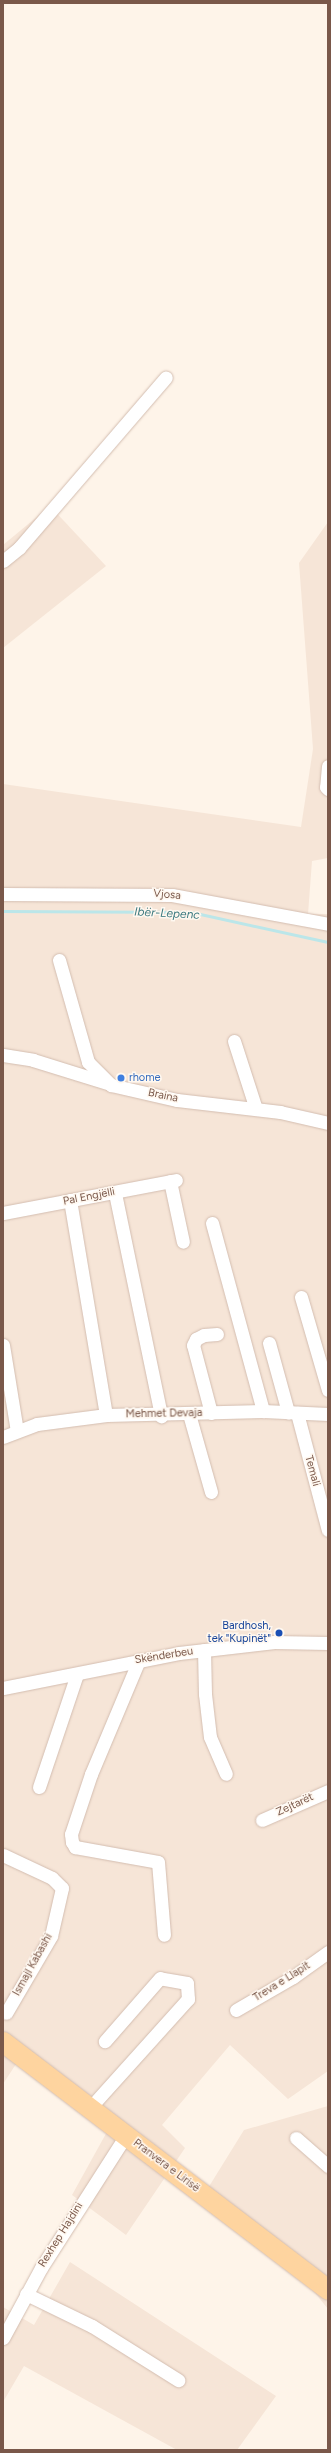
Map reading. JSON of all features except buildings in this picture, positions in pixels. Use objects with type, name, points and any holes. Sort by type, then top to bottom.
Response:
[{"type":"main road","name":"Pranvera e Lirisë","points":[[4,2020],[97,2100],[328,2274]]},
{"type":"main road","name":"Pranvera e Lirisë","points":[[3,2042],[328,2290]]},
{"type":"street","points":[[3,561],[19,548],[166,377]]},
{"type":"street","points":[[328,766],[326,787],[328,789]]},
{"type":"street","name":"Vjosa","points":[[3,894],[172,894],[328,924]]},
{"type":"street","points":[[59,960],[88,1062],[111,1085]]},
{"type":"street","points":[[234,1040],[256,1109]]},
{"type":"street","name":"Braina","points":[[3,1055],[33,1060],[111,1085],[178,1100],[297,1115],[328,1123]]},
{"type":"street","name":"Pal Engjëlli","points":[[3,1213],[173,1181],[184,1242]]},
{"type":"street","points":[[116,1198],[161,1416]]},
{"type":"street","points":[[70,1200],[106,1415]]},
{"type":"street","points":[[212,1223],[262,1411]]},
{"type":"street","points":[[301,1297],[328,1390]]},
{"type":"street","points":[[211,1413],[193,1345],[196,1339],[204,1335],[217,1334]]},
{"type":"street","name":"Temali","points":[[269,1343],[328,1530]]},
{"type":"street","points":[[3,1345],[16,1431]]},
{"type":"street","name":"Mehmet Devaja","points":[[3,1436],[16,1431],[60,1420],[106,1415],[161,1416],[262,1411],[328,1414]]},
{"type":"street","points":[[189,1414],[211,1492]]},
{"type":"street","name":"Skënderbeu","points":[[3,1688],[77,1674],[139,1660],[204,1650],[274,1642],[328,1642]]},
{"type":"street","points":[[204,1650],[205,1694],[210,1737],[226,1774]]},
{"type":"street","points":[[139,1660],[91,1774],[71,1834],[72,1842],[75,1847],[158,1862],[164,1935]]},
{"type":"street","points":[[39,1787],[77,1674]]},
{"type":"street","name":"Zejtarët","points":[[262,1820],[328,1791]]},
{"type":"street","name":"Ismajl Kabashi","points":[[3,1855],[52,1878],[62,1888],[51,1936],[4,2020]]},
{"type":"street","name":"Treva e Llapit","points":[[236,2010],[293,1977],[328,1952]]},
{"type":"street","points":[[97,2100],[188,1999],[186,1983],[160,1978],[105,2041]]},
{"type":"street","name":"Rexhep Hajdini","points":[[3,2338],[26,2294],[126,2136]]},
{"type":"street","points":[[296,2138],[328,2166]]},
{"type":"street","points":[[26,2294],[92,2326],[178,2380]]},
{"type":"shaded area","points":[[50,506],[106,566],[3,648],[3,545]]},
{"type":"shaded area","points":[[328,522],[328,858],[312,861],[308,914],[328,914],[328,2071],[288,2099],[230,2045],[162,2125],[185,2148],[126,2235],[72,2195],[108,2130],[16,2064],[3,2084],[3,784],[301,827],[313,749],[299,563]]},
{"type":"shaded area","points":[[328,2106],[328,2309],[303,2278],[200,2201],[244,2130]]},
{"type":"shaded area","points":[[70,2262],[276,2396],[237,2450],[177,2450],[24,2366],[3,2402],[3,2307],[34,2325]]},
{"type":"waterway","name":"Ibër-Lepenc","points":[[3,911],[191,912],[328,942]]},
{"type":"place","name":"rhome","points":[[121,1078]]},
{"type":"place","name":"Bardhosh, tek \"Kupinët\"","points":[[279,1633]]}]
